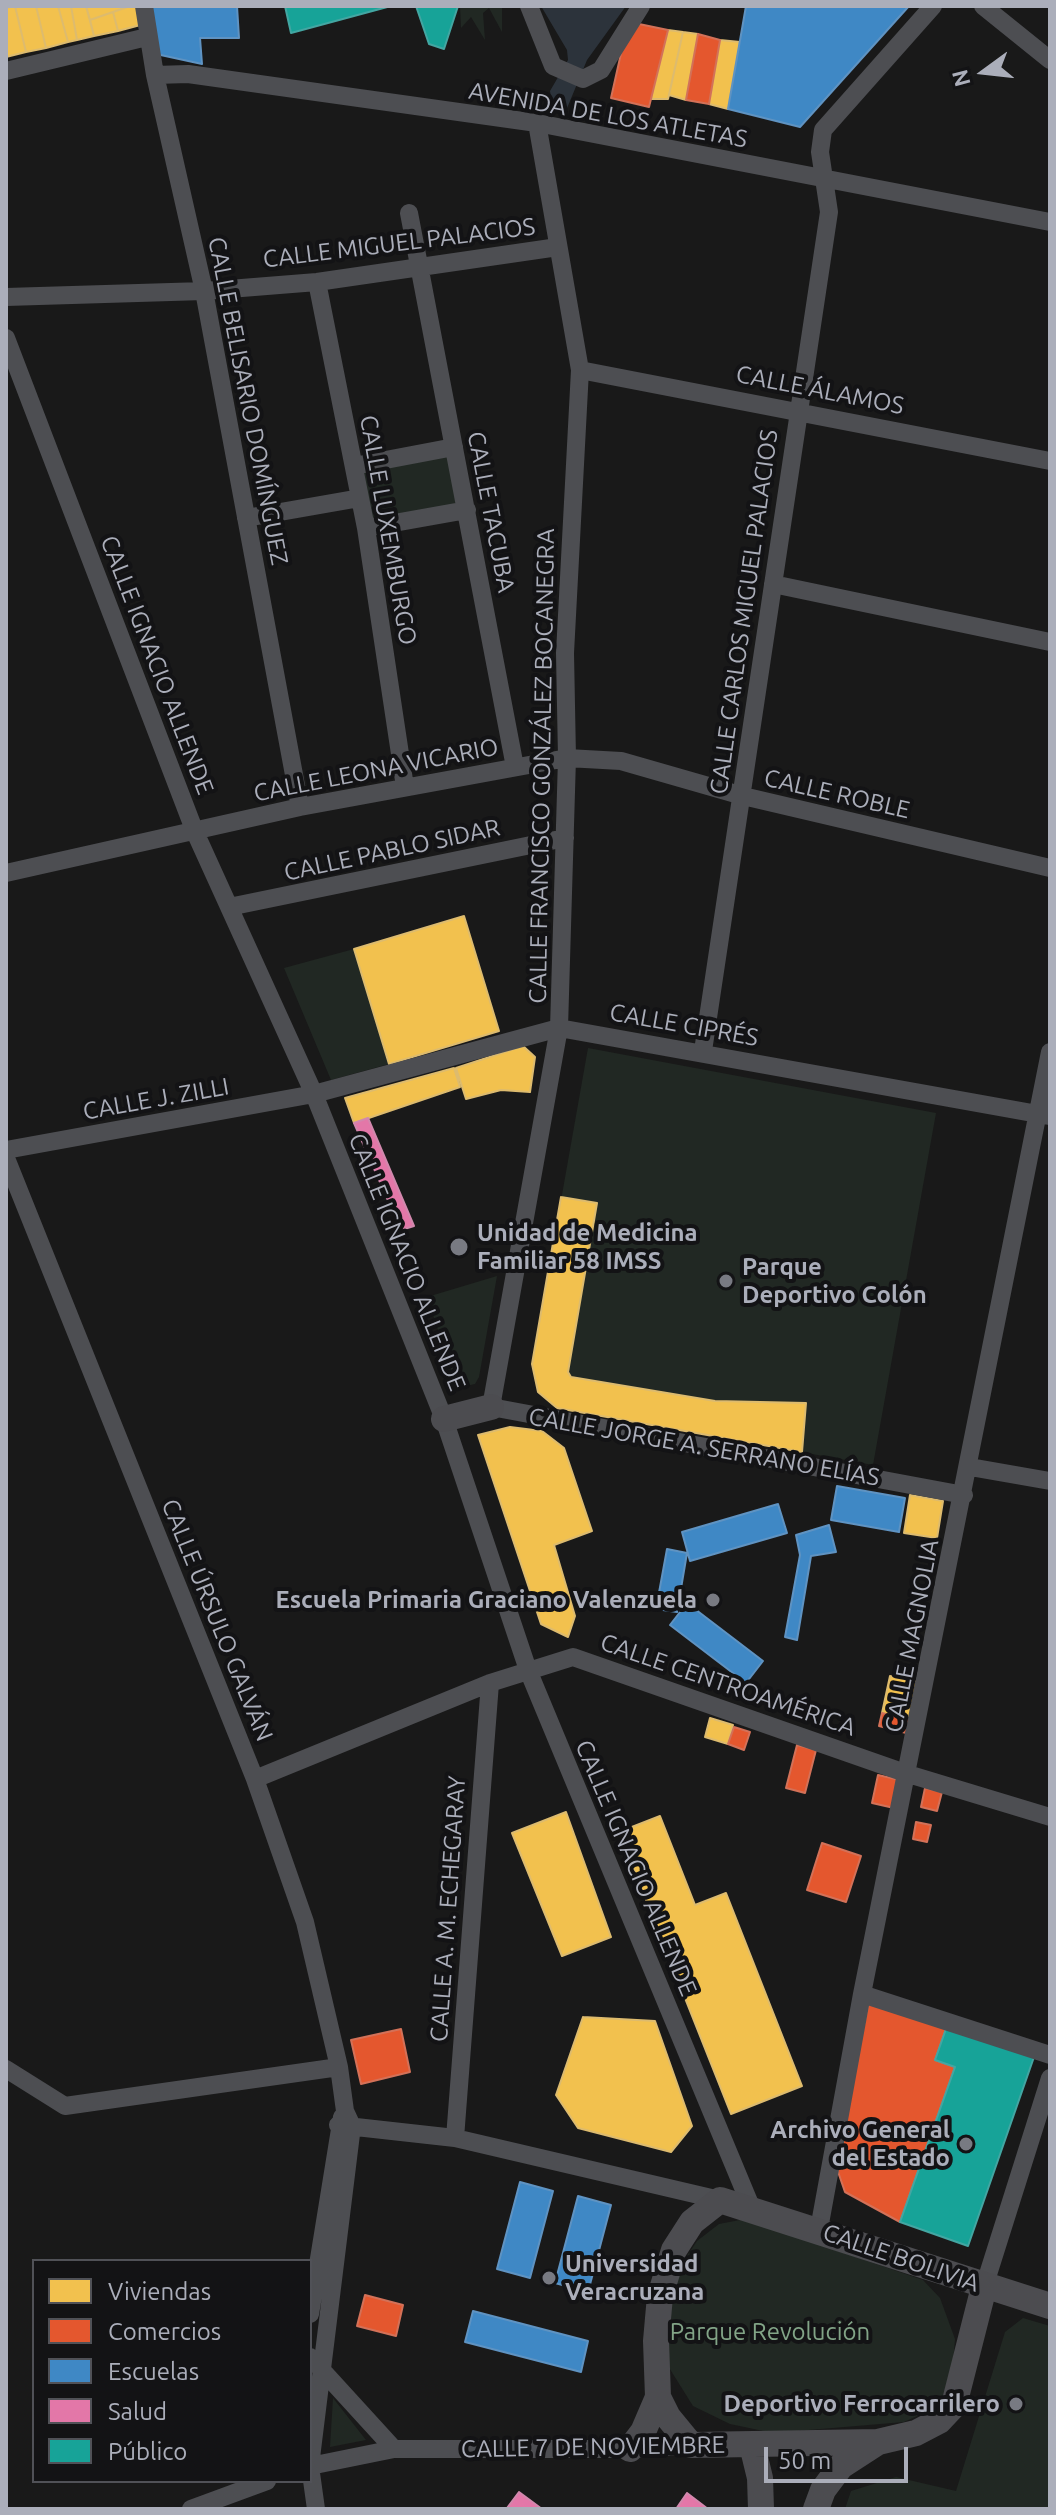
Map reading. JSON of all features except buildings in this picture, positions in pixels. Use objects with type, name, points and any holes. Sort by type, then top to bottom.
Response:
[{"type":"main road","name":"CALLE JORGE A. SERRANO ELÍAS","points":[[444,1419],[491,1407]]},
{"type":"main road","name":"CALLE BOLIVIA","points":[[720,2200],[819,2229],[984,2287],[1039,2302]]},
{"type":"main road","points":[[630,2449],[643,2432],[658,2397],[656,2341],[660,2296],[670,2261],[692,2222],[720,2200]]},
{"type":"main road","points":[[949,2275],[964,2300],[972,2334]]},
{"type":"main road","points":[[816,2509],[823,2490],[841,2466],[878,2442],[916,2433],[939,2421],[954,2405],[984,2287]]},
{"type":"main road","points":[[972,2334],[997,2309],[1039,2302]]},
{"type":"main road","points":[[658,2397],[691,2445]]},
{"type":"main road","name":"CALLE 7 DE NOVIEMBRE","points":[[691,2445],[878,2442]]},
{"type":"main road","points":[[752,2445],[760,2478],[761,2509]]},
{"type":"street","name":"CALLE BELISARIO DOMÍNGUEZ","points":[[144,6],[147,37],[204,291],[300,807]]},
{"type":"street","points":[[529,6],[553,66],[558,71],[583,79],[601,70],[641,6]]},
{"type":"street","name":"CALLE CARLOS MIGUEL PALACIOS","points":[[703,1051],[829,212],[820,152],[823,130],[933,6]]},
{"type":"street","points":[[983,6],[1050,60]]},
{"type":"street","points":[[6,71],[147,37]]},
{"type":"street","name":"AVENIDA DE LOS ATLETAS","points":[[155,75],[188,74],[537,123],[1050,222]]},
{"type":"street","name":"CALLE FRANCISCO GONZÁLEZ BOCANEGRA","points":[[491,1407],[559,1028],[567,758],[565,653],[580,370],[537,123]]},
{"type":"street","name":"CALLE TACUBA","points":[[409,213],[515,767]]},
{"type":"street","name":"CALLE MIGUEL PALACIOS","points":[[6,297],[204,291],[317,282],[558,247]]},
{"type":"street","name":"CALLE LUXEMBURGO","points":[[317,282],[366,528],[405,787]]},
{"type":"street","name":"CALLE IGNACIO ALLENDE","points":[[6,338],[195,832],[314,1094],[444,1419],[528,1670],[752,2209]]},
{"type":"street","name":"CALLE ÁLAMOS","points":[[580,370],[797,409],[1050,461]]},
{"type":"street","points":[[354,466],[454,447]]},
{"type":"street","points":[[246,518],[360,498]]},
{"type":"street","points":[[366,528],[467,510]]},
{"type":"street","points":[[773,584],[1050,642]]},
{"type":"street","name":"CALLE LEONA VICARIO","points":[[6,873],[300,807],[567,758]]},
{"type":"street","name":"CALLE ROBLE","points":[[567,758],[621,761],[743,796],[1050,868]]},
{"type":"street","name":"CALLE PABLO SIDAR","points":[[229,907],[565,838]]},
{"type":"street","name":"CALLE CIPRÉS","points":[[314,1094],[559,1028],[703,1051],[1044,1116]]},
{"type":"street","name":"CALLE MAGNOLIA","points":[[819,2229],[862,1994],[1044,1116],[1050,1052]]},
{"type":"street","name":"CALLE J. ZILLI","points":[[6,1150],[314,1094]]},
{"type":"street","name":"CALLE ÚRSULO GALVÁN","points":[[6,1158],[255,1779],[305,1922],[339,2067],[345,2120],[317,2363],[312,2441]]},
{"type":"street","name":"CALLE JORGE A. SERRANO ELÍAS","points":[[491,1407],[964,1495]]},
{"type":"street","points":[[970,1467],[1050,1481]]},
{"type":"street","name":"CALLE CENTROAMÉRICA","points":[[255,1779],[490,1683],[573,1657],[908,1774],[1050,1817]]},
{"type":"street","name":"CALLE A. M. ECHEGARAY","points":[[455,2138],[490,1683]]},
{"type":"street","points":[[862,1994],[1050,2055]]},
{"type":"street","points":[[6,2069],[65,2106],[339,2067]]},
{"type":"street","points":[[984,2287],[1050,2078]]},
{"type":"street","points":[[345,2120],[455,2138],[720,2200]]},
{"type":"street","name":"CALLE ÚRSULO GALVÁN","points":[[312,2303],[345,2120]]},
{"type":"street","points":[[317,2363],[394,2449]]},
{"type":"street","name":"CALLE 7 DE NOVIEMBRE","points":[[312,2471],[394,2449],[630,2449],[691,2445]]},
{"type":"street","points":[[218,2498],[238,2483]]},
{"type":"street","points":[[191,2509],[261,2483]]},
{"type":"street","name":"CALLE ÚRSULO GALVÁN","points":[[307,2509],[309,2483]]},
{"type":"street","points":[[312,2483],[316,2509]]},
{"type":"green space","points":[[460,6],[502,6],[502,32],[489,8],[483,13],[485,40],[471,17],[461,28]]},
{"type":"green space","points":[[452,450],[464,508],[368,525],[357,468]]},
{"type":"green space","points":[[354,949],[389,1064],[331,1080],[284,968]]},
{"type":"green space","name":"Parque Deportivo Colón","points":[[588,1048],[936,1113],[873,1465],[557,1408],[538,1392],[532,1364]]},
{"type":"green space","points":[[497,1276],[479,1377],[475,1384],[461,1387],[455,1381],[427,1297]]},
{"type":"green space","name":"Parque Revolución","points":[[745,2219],[923,2280],[940,2298],[955,2339],[952,2375],[942,2398],[928,2411],[904,2422],[773,2433],[730,2424],[693,2406],[668,2366],[667,2307],[679,2268],[697,2241],[719,2224]]},
{"type":"green space","name":"Deportivo Ferrocarrilero","points":[[1023,2318],[1050,2326],[1050,2509],[845,2509],[851,2491],[896,2477],[956,2491],[1005,2332]]},
{"type":"green space","points":[[333,2398],[366,2440],[330,2447]]},
{"type":"shaded area","points":[[541,6],[626,6],[587,60],[565,113],[553,110],[550,91],[568,60],[567,50]]},
{"type":"place","name":"Unidad de Medicina Familiar 58 IMSS","points":[[459,1247]]},
{"type":"place","name":"Parque Deportivo Colón","points":[[726,1281]]},
{"type":"place","name":"Escuela Primaria Graciano Valenzuela","points":[[713,1600]]},
{"type":"place","name":"Archivo General del Estado","points":[[966,2144]]},
{"type":"place","name":"Universidad Veracruzana","points":[[549,2278]]},
{"type":"place","name":"Deportivo Ferrocarrilero","points":[[1016,2404]]}]
